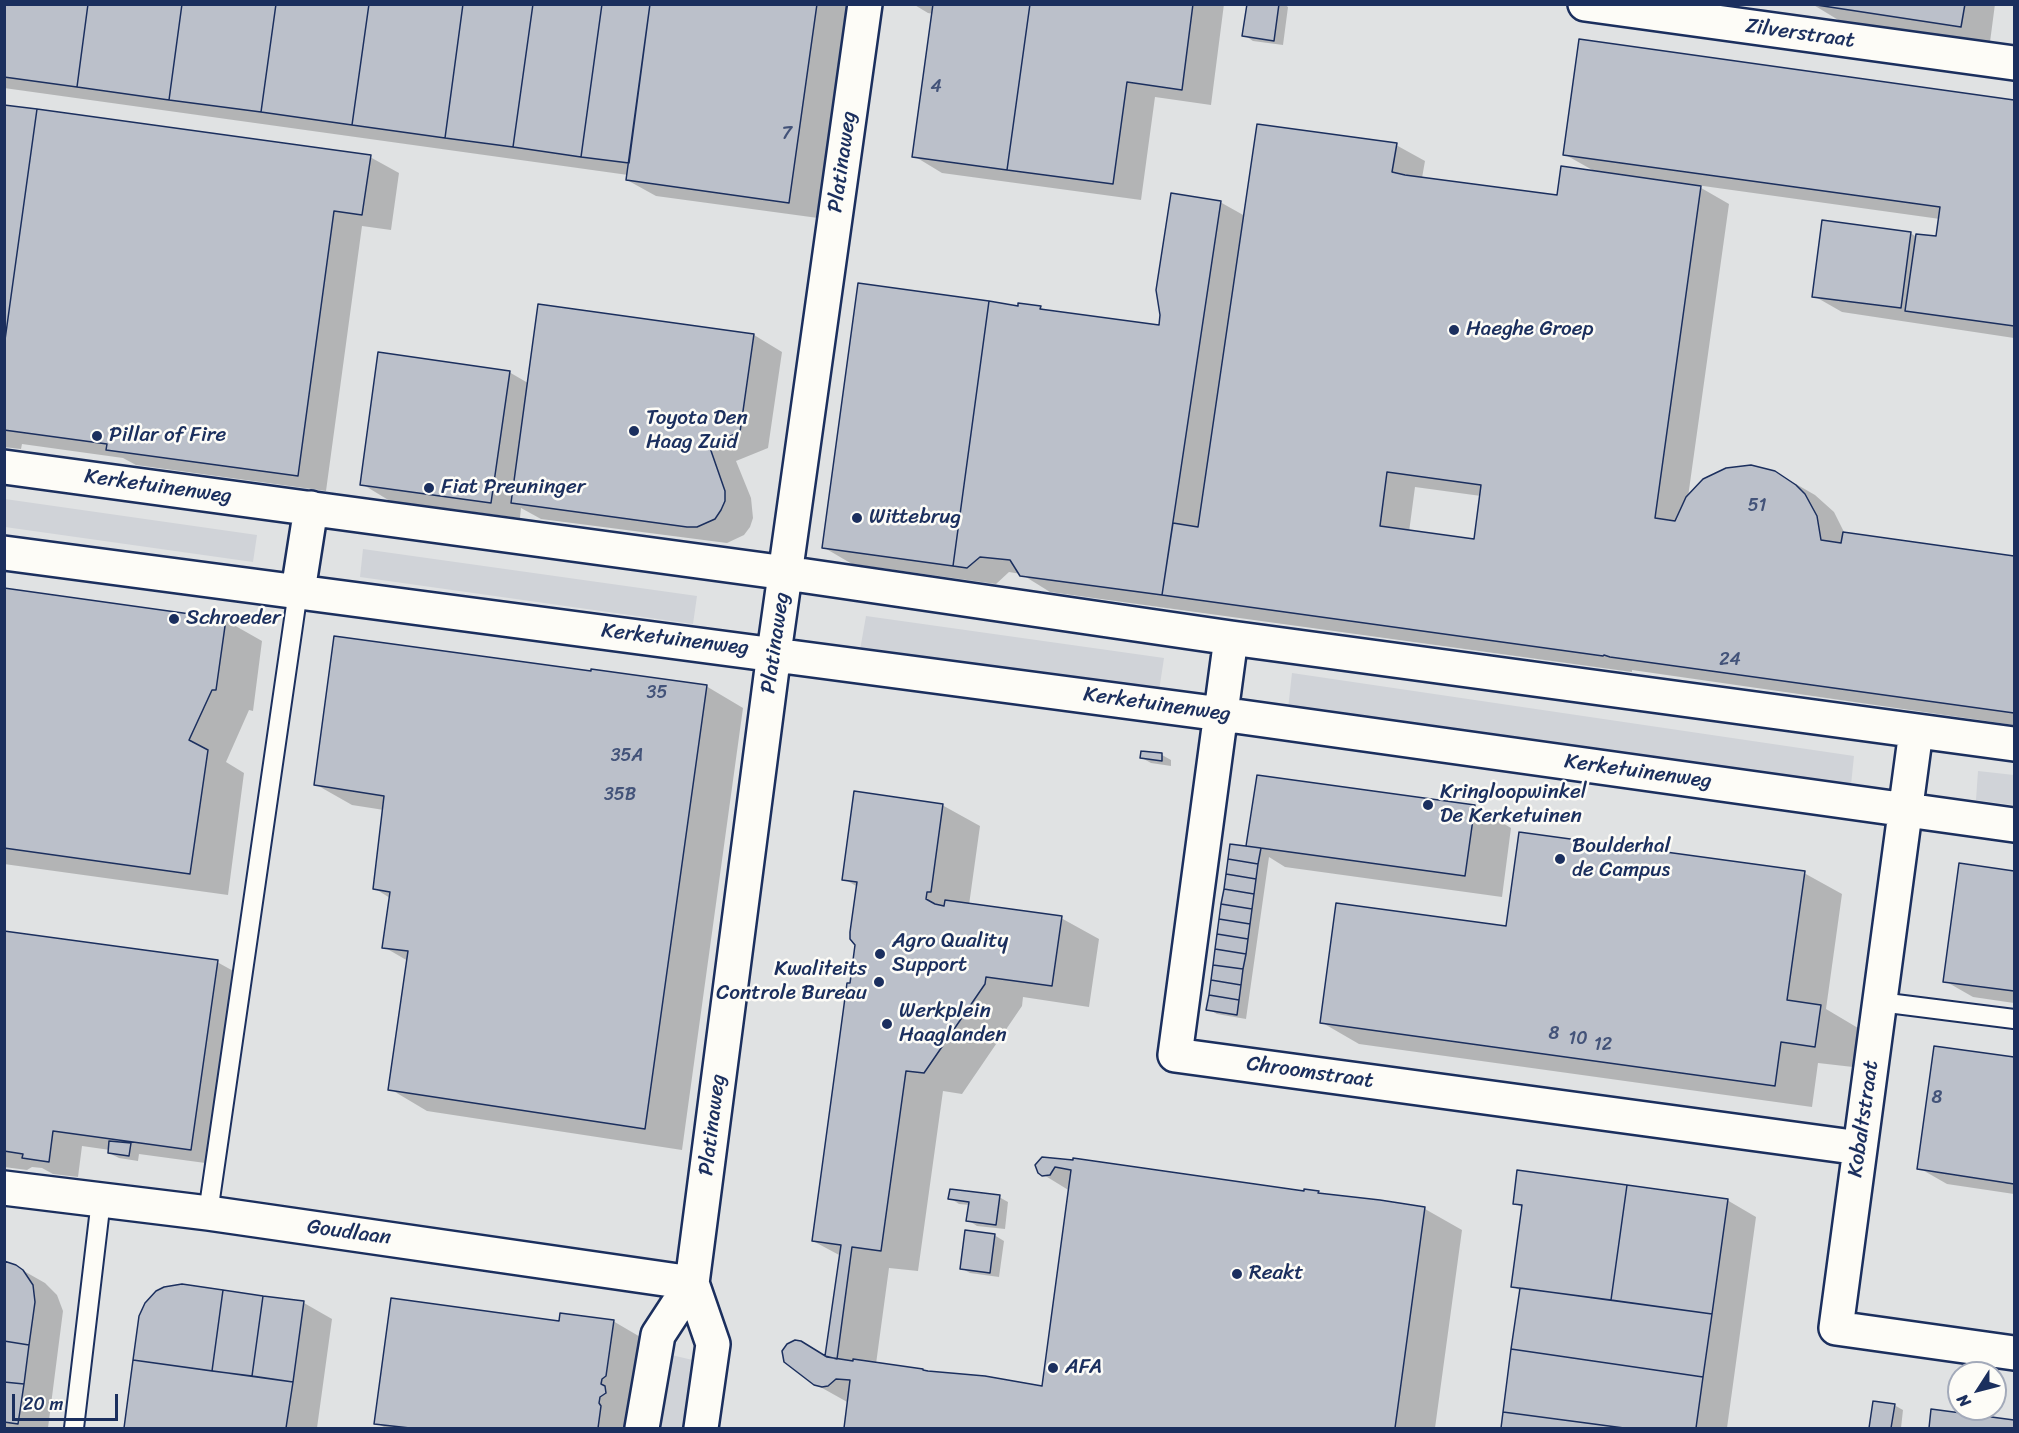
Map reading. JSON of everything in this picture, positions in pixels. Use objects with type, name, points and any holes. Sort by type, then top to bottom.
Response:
[{"type":"street","name":"Platinaweg","points":[[642,1428],[658,1335],[692,1283],[774,654],[865,4]]},
{"type":"street","name":"Zilverstraat","points":[[1585,4],[1709,13],[2014,63]]},
{"type":"street","name":"Kerketuinenweg","points":[[4,467],[786,573],[1231,638],[2014,744]]},
{"type":"street","points":[[298,591],[311,508]]},
{"type":"street","name":"Kerketuinenweg","points":[[4,552],[1221,714],[2014,825]]},
{"type":"street","name":"Chroomstraat","points":[[1231,638],[1175,1055],[1860,1148]]},
{"type":"street","name":"Kobaltstraat","points":[[1916,731],[1836,1328],[2014,1353]]},
{"type":"street","name":"Goudlaan","points":[[4,1188],[208,1213],[692,1283]]},
{"type":"street","name":"Platinaweg","points":[[692,1283],[713,1344],[701,1428]]},
{"type":"lane","points":[[208,1213],[298,591]]},
{"type":"lane","points":[[1880,1002],[2014,1019]]},
{"type":"lane","points":[[74,1428],[100,1200]]},
{"type":"shaded area","points":[[5,5],[2014,5],[2014,1428],[5,1428]]},
{"type":"shaded area","points":[[5,499],[257,535],[253,562],[5,527]]},
{"type":"shaded area","points":[[363,549],[697,596],[693,624],[360,577]]},
{"type":"shaded area","points":[[866,616],[1164,658],[1159,691],[860,650]]},
{"type":"shaded area","points":[[1292,673],[1854,756],[1851,785],[1288,709]]},
{"type":"shaded area","points":[[1978,771],[2014,775],[2014,805],[1976,800]]},
{"type":"shaded area","points":[[667,1354],[697,1361],[688,1428],[657,1428]]},
{"type":"building","points":[[4,4],[88,4],[77,87],[4,77]]},
{"type":"building","points":[[88,4],[182,4],[169,100],[77,87]]},
{"type":"building","points":[[182,4],[276,4],[261,112],[169,100]]},
{"type":"building","points":[[276,4],[369,4],[352,125],[261,112]]},
{"type":"building","points":[[369,4],[463,4],[445,138],[352,125]]},
{"type":"building","points":[[463,4],[533,4],[513,147],[445,138]]},
{"type":"building","points":[[533,4],[602,4],[581,157],[513,147]]},
{"type":"building","points":[[602,4],[650,4],[629,163],[581,157]]},
{"type":"building","points":[[650,4],[817,4],[789,203],[626,180]]},
{"type":"building","points":[[933,4],[1030,4],[1007,170],[912,157]]},
{"type":"building","points":[[1030,4],[1193,4],[1182,90],[1127,82],[1113,184],[1007,170]]},
{"type":"building","points":[[1247,4],[1279,4],[1274,41],[1242,36]]},
{"type":"building","points":[[1810,4],[1965,4],[1961,27]]},
{"type":"building","points":[[1579,39],[2014,100],[2014,326],[1905,311],[1916,234],[1936,236],[1940,207],[1563,155]]},
{"type":"building","points":[[4,105],[37,109],[4,347]]},
{"type":"building","points":[[37,109],[371,155],[362,215],[334,211],[298,476],[106,450],[107,444],[4,430],[4,347]]},
{"type":"building","name":"Haeghe Groep","points":[[1257,124],[1397,143],[1392,172],[1405,175],[1557,195],[1561,166],[1701,186],[1655,518],[1675,521],[1686,497],[1703,479],[1726,468],[1751,465],[1775,471],[1805,494],[1817,516],[1821,540],[1841,543],[1843,532],[2014,556],[2014,713],[1162,595],[1173,523],[1198,527]],"holes":[[[1387,472],[1481,485],[1474,539],[1380,526]]]},
{"type":"building","points":[[1171,193],[1221,201],[1162,595],[1020,576],[1010,560],[980,557],[967,568],[953,566],[989,301],[1018,306],[1018,303],[1041,306],[1040,309],[1159,325],[1160,315],[1156,290]]},
{"type":"building","points":[[1822,220],[1911,232],[1901,308],[1812,297]]},
{"type":"building","points":[[858,283],[989,301],[953,566],[822,548]]},
{"type":"building","points":[[538,304],[754,334],[740,432],[709,445],[725,491],[725,501],[715,519],[697,527],[687,527],[511,503]]},
{"type":"building","points":[[378,352],[510,371],[491,503],[360,485]]},
{"type":"building","points":[[4,588],[226,619],[216,690],[212,690],[189,740],[208,750],[190,874],[4,848]]},
{"type":"building","points":[[334,636],[707,685],[645,1129],[388,1090],[408,951],[382,948],[390,892],[373,889],[384,796],[314,785]]},
{"type":"building","points":[[1141,751],[1162,753],[1162,761],[1140,758]]},
{"type":"building","points":[[1257,775],[1475,805],[1465,876],[1246,846]]},
{"type":"building","points":[[854,791],[943,804],[931,892],[927,892],[926,899],[944,906],[945,900],[1062,916],[1052,986],[986,977],[985,984],[924,1073],[906,1071],[881,1251],[852,1247],[837,1359],[825,1356],[841,1245],[812,1241],[847,983],[850,983],[855,945],[850,939],[850,932],[857,882],[842,880]]},
{"type":"building","points":[[1519,832],[1805,871],[1787,1000],[1821,1005],[1815,1047],[1781,1042],[1775,1086],[1320,1023],[1336,903],[1506,926]]},
{"type":"building","points":[[1230,844],[1261,848],[1258,864],[1228,859]]},
{"type":"building","points":[[1228,859],[1258,864],[1256,879],[1226,874]]},
{"type":"building","points":[[1959,863],[2014,871],[2014,991],[1943,982]]},
{"type":"building","points":[[1226,874],[1256,879],[1254,894],[1224,889]]},
{"type":"building","points":[[1224,889],[1254,894],[1252,909],[1221,904]]},
{"type":"building","points":[[1221,904],[1252,909],[1250,924],[1219,919]]},
{"type":"building","points":[[1219,919],[1250,924],[1248,939],[1217,934]]},
{"type":"building","points":[[4,931],[218,960],[191,1150],[53,1131],[49,1162],[22,1158],[23,1154],[4,1151]]},
{"type":"building","points":[[1217,934],[1248,939],[1246,954],[1215,949]]},
{"type":"building","points":[[1215,949],[1246,954],[1243,969],[1213,965]]},
{"type":"building","points":[[1213,965],[1243,969],[1241,985],[1211,980]]},
{"type":"building","points":[[1211,980],[1241,985],[1239,1000],[1209,995]]},
{"type":"building","points":[[1209,995],[1239,1000],[1237,1015],[1206,1010]]},
{"type":"building","points":[[1934,1046],[2014,1057],[2014,1184],[1917,1169]]},
{"type":"building","points":[[109,1141],[131,1143],[129,1156],[108,1153]]},
{"type":"building","name":"Reakt","points":[[1042,1157],[1073,1160],[1073,1158],[1425,1207],[1395,1428],[844,1428],[850,1380],[836,1379],[828,1386],[822,1387],[814,1385],[784,1362],[782,1351],[787,1344],[795,1340],[801,1341],[827,1357],[928,1371],[985,1376],[1042,1386],[1071,1170],[1055,1167],[1050,1175],[1042,1176],[1035,1165]]},
{"type":"building","points":[[1517,1170],[1627,1185],[1611,1300],[1511,1287],[1522,1205],[1513,1204]]},
{"type":"building","points":[[1627,1185],[1728,1199],[1712,1314],[1611,1300]]},
{"type":"building","points":[[950,1189],[1000,1195],[996,1225],[966,1221],[969,1202],[948,1199]]},
{"type":"building","points":[[965,1230],[995,1234],[990,1273],[960,1269]]},
{"type":"building","points":[[4,1261],[23,1270],[33,1285],[35,1302],[29,1345],[4,1341]]},
{"type":"building","points":[[182,1284],[223,1290],[212,1371],[133,1360],[139,1316],[145,1303],[156,1291]]},
{"type":"building","points":[[1520,1288],[1712,1314],[1703,1377],[1511,1349]]},
{"type":"building","points":[[223,1290],[263,1296],[252,1376],[212,1371]]},
{"type":"building","points":[[263,1296],[304,1301],[293,1382],[252,1376]]},
{"type":"building","points":[[391,1298],[559,1321],[560,1313],[614,1320],[606,1376],[602,1379],[601,1384],[605,1386],[606,1393],[600,1397],[598,1428],[410,1428],[374,1424]]},
{"type":"building","points":[[4,1341],[29,1345],[24,1384],[4,1382]]},
{"type":"building","points":[[1511,1349],[1703,1377],[1696,1428],[1624,1428],[1503,1412]]},
{"type":"building","points":[[133,1360],[293,1382],[286,1428],[124,1428]]},
{"type":"building","points":[[4,1382],[24,1384],[18,1424],[4,1422]]},
{"type":"building","points":[[1873,1401],[1895,1404],[1891,1428],[1869,1428]]},
{"type":"building","points":[[1931,1409],[1947,1411],[1947,1421],[2014,1420],[2014,1428],[1929,1428]]},
{"type":"building","points":[[1503,1412],[1624,1428],[1501,1428]]},
{"type":"place","name":"Haeghe Groep","points":[[1454,330]]},
{"type":"place","name":"Toyota Den Haag Zuid","points":[[634,431]]},
{"type":"place","name":"Pillar of Fire","points":[[97,436]]},
{"type":"place","name":"Fiat Preuninger","points":[[429,488]]},
{"type":"place","name":"Wittebrug","points":[[857,518]]},
{"type":"place","name":"Schroeder","points":[[174,619]]},
{"type":"place","name":"Kringloopwinkel De Kerketuinen","points":[[1428,805]]},
{"type":"place","name":"Boulderhal de Campus","points":[[1560,859]]},
{"type":"place","name":"Agro Quality Support","points":[[880,954]]},
{"type":"place","name":"Kwaliteits Controle Bureau","points":[[879,982]]},
{"type":"place","name":"Werkplein Haaglanden","points":[[887,1024]]},
{"type":"place","name":"Reakt","points":[[1237,1274]]},
{"type":"place","name":"AFA","points":[[1053,1368]]}]
